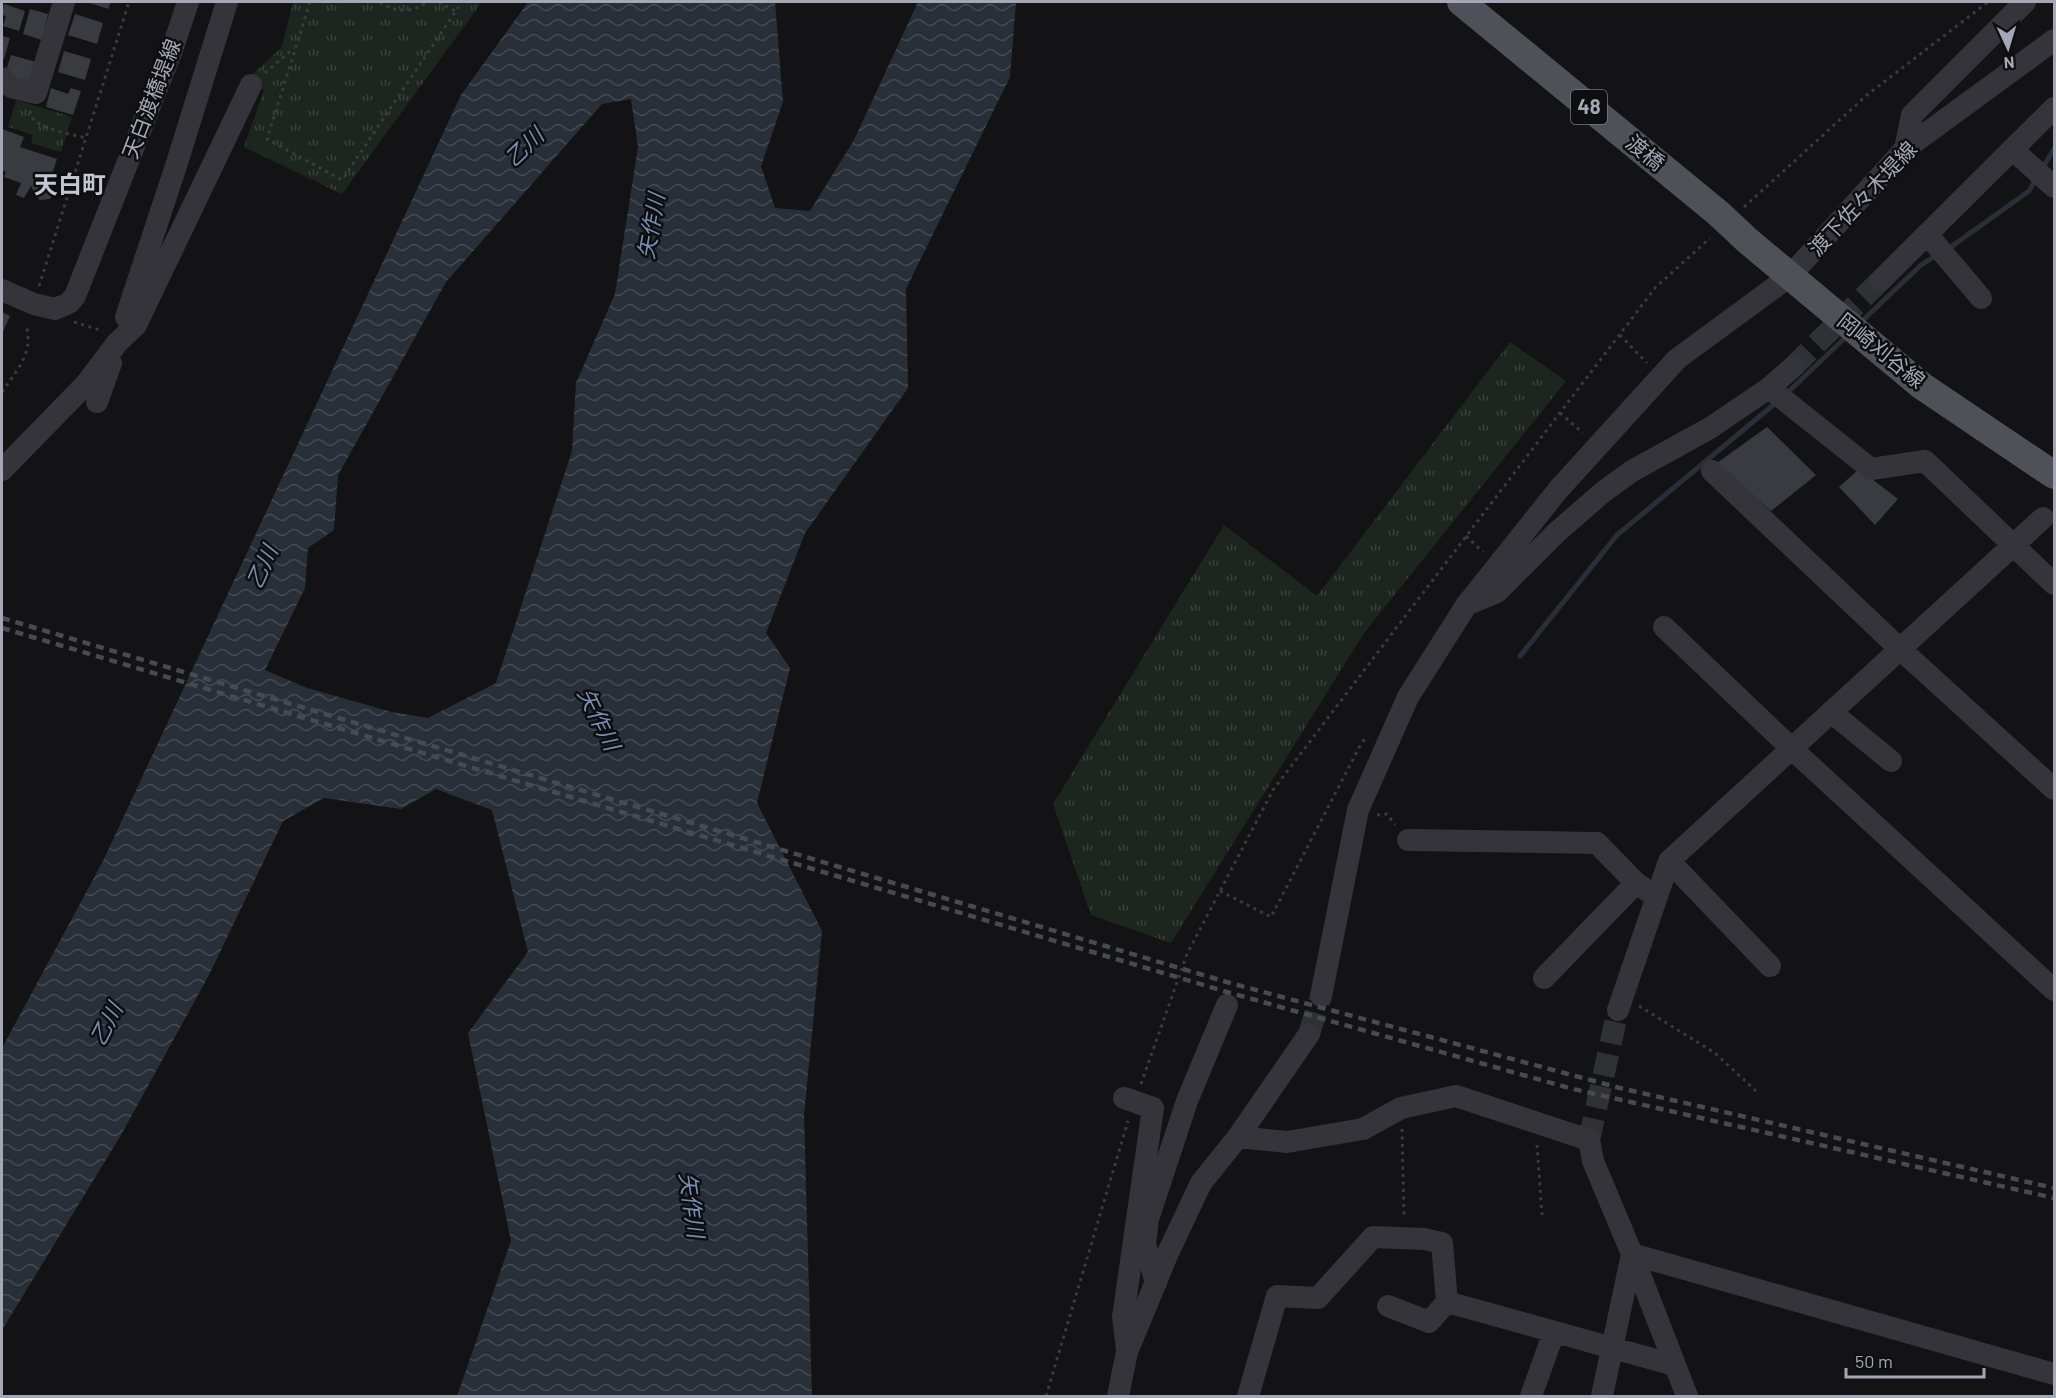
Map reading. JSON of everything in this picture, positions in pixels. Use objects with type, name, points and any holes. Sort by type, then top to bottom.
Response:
[{"type":"main road","name":"渡橋","points":[[1461,2],[1718,213]]},
{"type":"main road","name":"岡崎刈谷線","points":[[1718,213],[1748,241],[1922,386],[2055,475]]},
{"type":"street","points":[[2,78],[11,87],[36,93],[64,2]]},
{"type":"street","name":"天白渡橋堤線","points":[[34,304],[56,309],[69,303],[75,296],[172,50],[188,2]]},
{"type":"street","points":[[97,402],[114,338],[176,166],[227,2]]},
{"type":"street","points":[[1905,149],[1912,115],[2025,2]]},
{"type":"street","name":"渡下佐々木堤線","points":[[1321,996],[1357,818],[1408,697],[1467,604],[1558,490],[1677,359],[1790,276],[1905,149],[2055,40]]},
{"type":"street","points":[[2,470],[86,384],[114,338],[136,325],[251,85]]},
{"type":"street","points":[[1881,280],[2055,108]]},
{"type":"street","points":[[2013,150],[2055,187]]},
{"type":"street","points":[[1927,234],[1981,298]]},
{"type":"street","points":[[2,290],[34,304]]},
{"type":"street","points":[[1467,604],[1497,592],[1556,533],[1603,492],[1632,471],[1710,428],[1769,388],[1793,367]]},
{"type":"street","points":[[1769,388],[1871,469],[1925,461],[2055,584]]},
{"type":"street","points":[[1712,471],[1899,648],[2055,789]]},
{"type":"street","points":[[1620,1003],[1669,861],[2043,518]]},
{"type":"street","points":[[1664,627],[1791,748],[2055,990]]},
{"type":"street","points":[[1831,712],[1891,761]]},
{"type":"street","points":[[1408,840],[1597,843],[1636,883],[1657,897]]},
{"type":"street","points":[[1669,861],[1770,966]]},
{"type":"street","points":[[1544,978],[1636,883]]},
{"type":"street","points":[[1156,1283],[1145,1244],[1148,1219],[1187,1101],[1227,1005]]},
{"type":"street","points":[[1118,1396],[1127,1352],[1201,1183],[1238,1137],[1310,1034]]},
{"type":"street","points":[[1238,1137],[1287,1142],[1363,1129],[1401,1108],[1456,1096],[1588,1140],[1593,1161],[1687,1396]]},
{"type":"street","points":[[1125,1098],[1153,1108],[1123,1317],[1127,1352]]},
{"type":"street","points":[[1248,1396],[1277,1296],[1318,1298],[1373,1237],[1424,1239],[1442,1243],[1447,1302],[1429,1322],[1388,1306]]},
{"type":"street","points":[[1602,1396],[1632,1254]]},
{"type":"street","points":[[1632,1254],[2055,1374]]},
{"type":"street","points":[[1447,1302],[1674,1365]]},
{"type":"street","points":[[1531,1396],[1554,1332]]},
{"type":"path","points":[[2,392],[26,352],[29,340],[26,328],[129,2]]},
{"type":"path","points":[[310,2],[267,140],[342,180],[462,2]]},
{"type":"path","points":[[380,2],[390,8],[408,11],[427,2]]},
{"type":"path","points":[[439,2],[455,11]]},
{"type":"path","points":[[251,85],[295,47]]},
{"type":"path","points":[[36,93],[30,114],[33,121],[86,138]]},
{"type":"path","points":[[77,323],[114,338]]},
{"type":"path","points":[[1620,335],[1660,378]]},
{"type":"path","points":[[1560,413],[1599,446]]},
{"type":"path","points":[[1220,891],[1271,917],[1362,742],[1369,735]]},
{"type":"path","points":[[1357,818],[1387,814],[1408,840]]},
{"type":"path","points":[[1620,1003],[1715,1053],[1756,1091]]},
{"type":"path","points":[[1401,1108],[1404,1238]]},
{"type":"path","points":[[1535,1124],[1542,1215]]},
{"type":"green space","points":[[293,2],[482,2],[342,194],[244,147],[264,90],[243,83],[282,47]]},
{"type":"green space","points":[[16,100],[72,117],[61,152],[31,143],[33,135],[8,127]]},
{"type":"green space","points":[[1510,342],[1566,381],[1364,633],[1171,943],[1091,915],[1053,804],[1224,525],[1317,596]]},
{"type":"water","points":[[528,2],[775,2],[783,102],[761,166],[775,208],[810,211],[854,140],[918,2],[1016,2],[1010,77],[906,289],[908,388],[805,533],[766,633],[790,668],[757,803],[822,931],[804,1115],[812,1396],[457,1396],[511,1241],[468,1033],[528,952],[492,810],[436,789],[401,809],[324,798],[283,821],[209,975],[121,1135],[2,1330],[2,1048],[102,863],[461,95]],"holes":[[[631,99],[638,147],[615,294],[576,383],[572,451],[496,683],[428,718],[392,712],[307,688],[265,670],[305,588],[308,548],[334,530],[338,475],[446,282],[602,104]]]},
{"type":"building","points":[[87,2],[111,2],[108,9]]},
{"type":"building","points":[[4,4],[25,11],[19,31],[3,26],[6,16],[2,15]]},
{"type":"building","points":[[30,9],[48,14],[42,40],[23,34]]},
{"type":"building","points":[[75,14],[103,23],[97,44],[68,35]]},
{"type":"building","points":[[2,36],[10,38],[4,59],[2,59]]},
{"type":"building","points":[[64,51],[91,59],[85,80],[58,72]]},
{"type":"building","points":[[11,55],[36,62],[30,82],[5,74]]},
{"type":"building","points":[[51,88],[68,94],[71,88],[81,91],[73,115],[46,107]]},
{"type":"building","points":[[2,129],[24,137],[20,147],[57,159],[49,184],[53,192],[50,199],[40,200],[31,186],[24,198],[16,195],[21,183],[4,177],[6,172],[2,170]]},
{"type":"building","points":[[2,312],[10,316],[2,334]]},
{"type":"building","points":[[1767,427],[1816,475],[1771,511],[1717,463]]},
{"type":"building","points":[[1859,469],[1898,499],[1875,525],[1839,487]]},
{"type":"waterway","points":[[2042,169],[2054,149]]},
{"type":"waterway","points":[[1948,249],[2029,191],[2036,179]]},
{"type":"waterway","points":[[1861,322],[1921,265],[1937,255]]},
{"type":"waterway","points":[[1785,395],[1848,335]]},
{"type":"waterway","points":[[1520,656],[1617,535],[1778,401]]},
{"type":"tunnel","points":[[1793,367],[1881,280]]},
{"type":"tunnel","points":[[1309,1034],[1321,996]]},
{"type":"tunnel","points":[[1589,1140],[1618,1010]]},
{"type":"railway","points":[[2,618],[1230,983],[1620,1088],[2054,1188]]},
{"type":"railway","points":[[2,628],[1227,992],[1573,1089],[2054,1198]]},
{"type":"district","name":"天白町","points":[[70,185]]},
{"type":"water label","name":"乙川","points":[[524,147]]},
{"type":"water label","name":"矢作川","points":[[651,226]]},
{"type":"water label","name":"乙川","points":[[262,567]]},
{"type":"water label","name":"矢作川","points":[[599,719]]},
{"type":"water label","name":"乙川","points":[[106,1024]]},
{"type":"water label","name":"矢作川","points":[[692,1205]]}]
